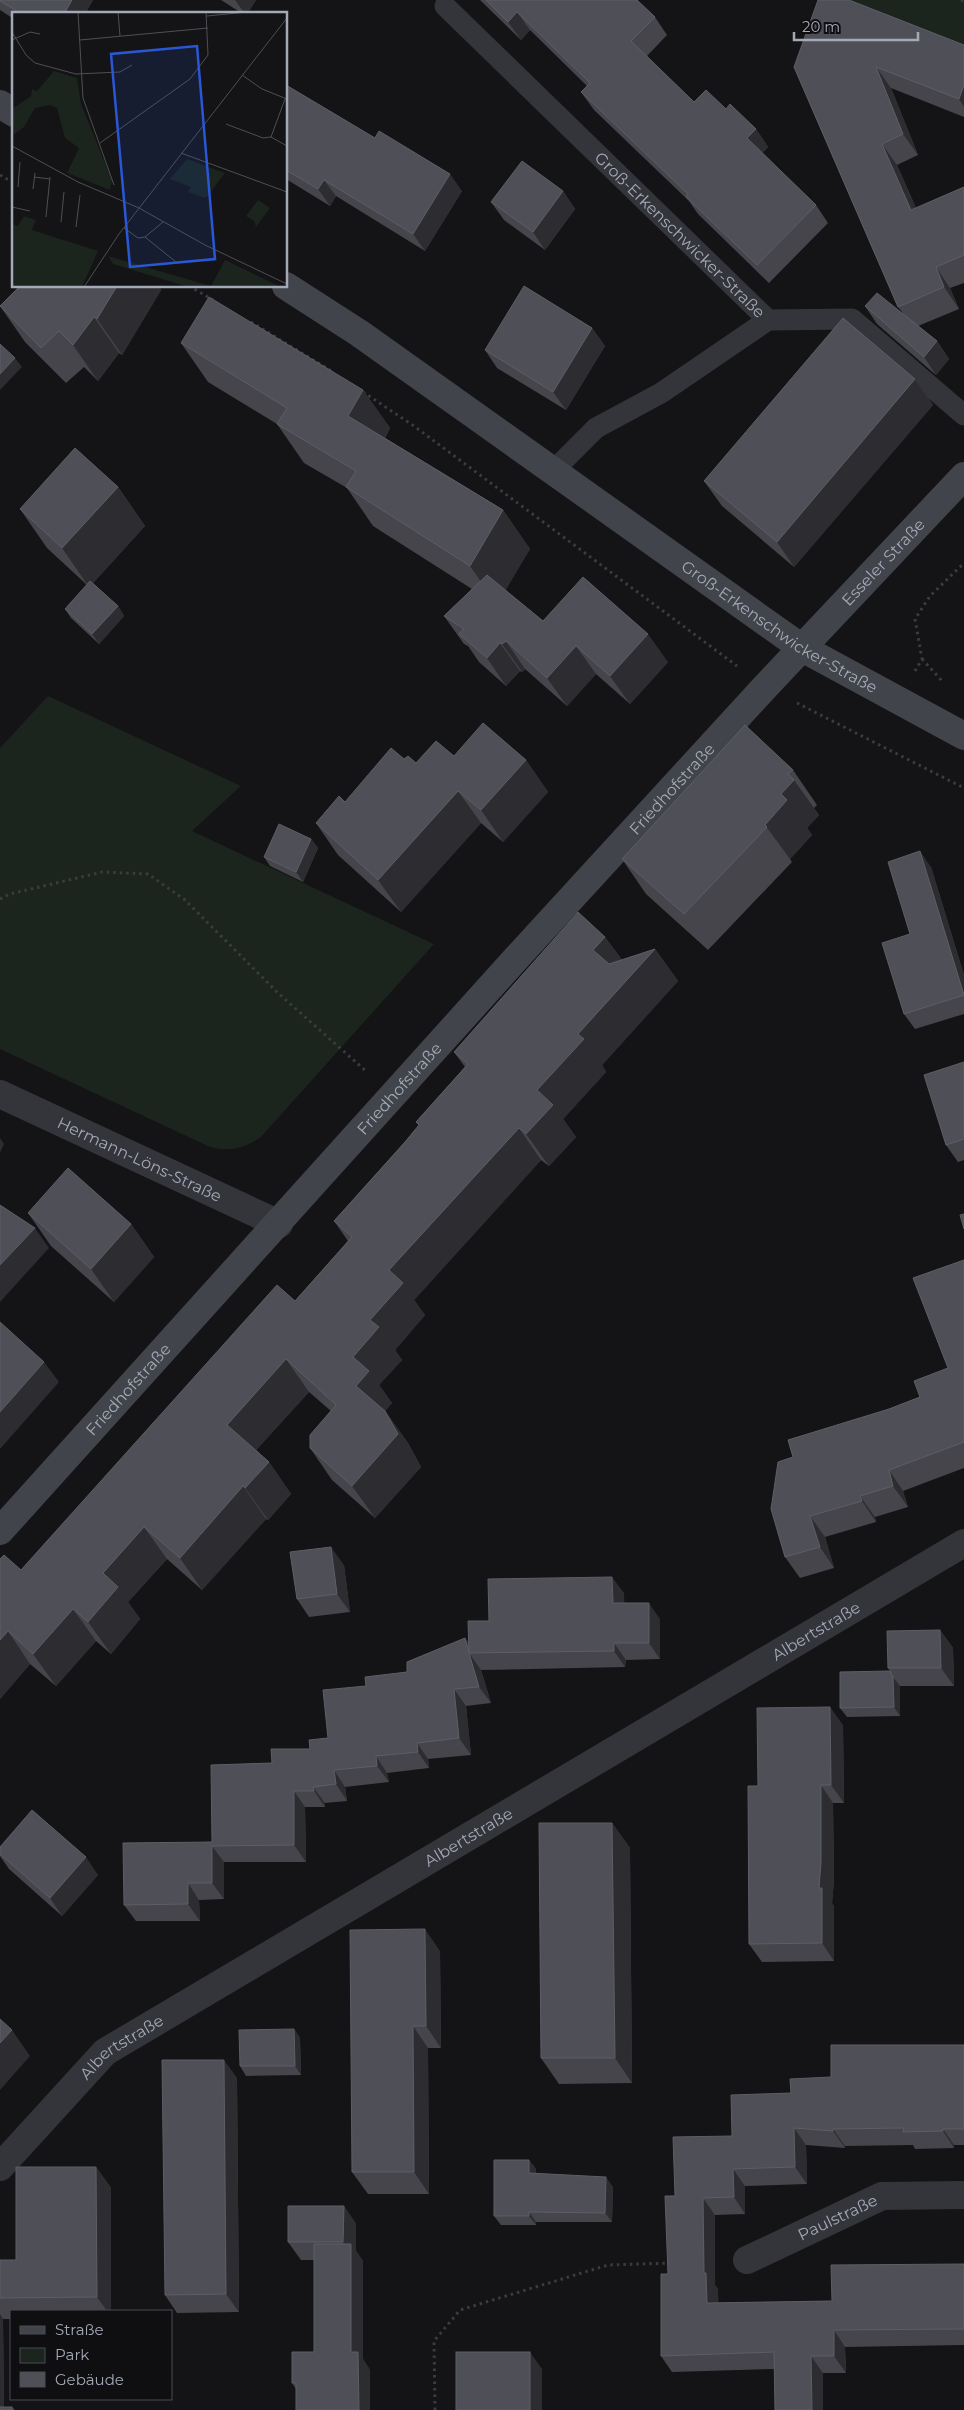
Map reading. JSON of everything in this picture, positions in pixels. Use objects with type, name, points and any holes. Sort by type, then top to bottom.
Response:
[{"type":"main road","points":[[0,104],[12,112]]},
{"type":"main road","name":"Groß-Erkenschwicker-Straße","points":[[288,287],[359,333],[802,648],[964,736]]},
{"type":"main road","name":"Esseler Straße","points":[[802,648],[964,476]]},
{"type":"main road","name":"Friedhofstraße","points":[[0,1531],[279,1224],[521,953],[802,648]]},
{"type":"street","name":"Hermann-Löns-Straße","points":[[0,1094],[279,1224]]},
{"type":"street","name":"Albertstraße","points":[[0,2167],[104,2052],[964,1544]]},
{"type":"street","name":"Paulstraße","points":[[746,2260],[882,2196],[964,2195]]},
{"type":"lane","name":"Groß-Erkenschwicker-Straße","points":[[445,6],[768,320],[661,393],[596,428],[553,471]]},
{"type":"lane","points":[[768,320],[852,318],[964,415]]},
{"type":"path","points":[[0,175],[12,182]]},
{"type":"path","points":[[192,288],[214,301]]},
{"type":"path","points":[[247,320],[337,374]]},
{"type":"path","points":[[360,390],[414,426],[765,687],[964,788]]},
{"type":"path","points":[[948,686],[922,659],[915,619],[930,596],[964,563]]},
{"type":"path","points":[[897,700],[922,659]]},
{"type":"path","points":[[0,899],[10,894],[102,872],[148,874],[185,900],[278,993],[394,1095]]},
{"type":"path","points":[[434,2410],[434,2341],[460,2310],[608,2265],[677,2262]]},
{"type":"green space","points":[[837,0],[964,0],[964,47]]},
{"type":"green space","points":[[48,696],[241,786],[192,831],[434,944],[261,1137],[249,1144],[230,1149],[210,1147],[0,1049],[0,748]]},
{"type":"building","points":[[72,0],[65,12],[19,12],[0,1]]},
{"type":"building","points":[[486,0],[637,0],[655,17],[631,41],[694,102],[706,90],[726,109],[730,104],[756,129],[747,138],[816,205],[757,265],[686,197],[688,194],[581,92],[590,83],[517,12],[508,22]]},
{"type":"building","points":[[818,0],[849,0],[964,45],[964,85],[959,99],[876,67],[903,134],[882,144],[911,210],[964,187],[964,255],[936,267],[944,287],[898,307],[794,67]]},
{"type":"building","points":[[288,86],[375,138],[379,131],[450,174],[413,234],[324,180],[318,189],[288,171]]},
{"type":"building","points":[[522,161],[563,191],[533,232],[491,202]]},
{"type":"building","points":[[524,286],[592,328],[553,392],[485,350]]},
{"type":"building","points":[[18,288],[116,288],[97,319],[94,317],[73,345],[59,331],[41,348],[0,306]]},
{"type":"building","points":[[877,293],[937,341],[924,357],[865,306]]},
{"type":"building","points":[[209,297],[363,390],[348,416],[503,510],[470,566],[346,487],[356,471],[277,424],[287,408],[181,343]]},
{"type":"building","points":[[843,318],[915,379],[777,542],[704,481]]},
{"type":"building","points":[[0,344],[15,358],[0,374]]},
{"type":"building","points":[[75,448],[118,487],[62,548],[20,509]]},
{"type":"building","points":[[487,575],[543,621],[583,577],[648,634],[610,676],[576,646],[547,678],[506,641],[502,644],[500,643],[487,658],[459,634],[464,629],[444,616]]},
{"type":"building","points":[[90,581],[118,606],[92,634],[65,609]]},
{"type":"building","points":[[483,723],[526,760],[481,810],[458,791],[378,880],[316,823],[339,796],[345,802],[391,748],[404,759],[408,756],[416,763],[436,741],[454,756]]},
{"type":"building","points":[[745,725],[793,770],[788,774],[794,780],[781,794],[787,800],[765,825],[767,827],[684,914],[622,859]]},
{"type":"building","points":[[279,824],[311,839],[296,872],[264,857]]},
{"type":"building","points":[[920,851],[964,995],[904,1014],[882,943],[910,934],[888,862]]},
{"type":"building","points":[[578,912],[605,937],[593,950],[609,964],[655,949],[578,1034],[584,1039],[537,1090],[553,1105],[526,1134],[519,1128],[389,1270],[403,1283],[370,1320],[379,1327],[353,1357],[369,1371],[356,1386],[385,1411],[398,1434],[352,1486],[310,1448],[310,1435],[336,1405],[286,1359],[227,1425],[269,1462],[245,1488],[243,1486],[180,1558],[144,1527],[103,1573],[118,1587],[88,1622],[73,1609],[33,1654],[8,1631],[0,1640],[0,1559],[4,1555],[21,1570],[277,1285],[295,1301],[352,1237],[334,1221],[405,1142],[419,1125],[416,1122],[468,1064],[454,1052]]},
{"type":"building","points":[[964,1062],[964,1139],[946,1145],[924,1075]]},
{"type":"building","points":[[68,1168],[131,1224],[91,1269],[28,1213]]},
{"type":"building","points":[[0,1205],[35,1228],[0,1265]]},
{"type":"building","points":[[964,1214],[964,1229],[960,1215]]},
{"type":"building","points":[[964,1260],[964,1442],[889,1470],[893,1486],[860,1496],[862,1501],[810,1516],[820,1547],[785,1557],[771,1509],[778,1462],[793,1457],[788,1440],[889,1409],[920,1397],[914,1381],[948,1368],[913,1278]]},
{"type":"building","points":[[0,1322],[44,1362],[0,1412]]},
{"type":"building","points":[[331,1547],[337,1594],[297,1599],[290,1552]]},
{"type":"building","points":[[612,1577],[613,1603],[649,1603],[649,1643],[614,1643],[614,1651],[469,1653],[479,1687],[454,1689],[459,1738],[417,1743],[418,1752],[376,1756],[377,1766],[334,1770],[336,1784],[313,1787],[314,1791],[294,1791],[294,1845],[212,1846],[212,1883],[188,1883],[188,1904],[124,1905],[123,1843],[212,1842],[211,1765],[272,1763],[271,1749],[310,1749],[309,1740],[328,1738],[323,1690],[366,1686],[365,1677],[407,1672],[407,1662],[465,1638],[469,1652],[468,1621],[489,1621],[488,1579]]},
{"type":"building","points":[[940,1630],[941,1668],[888,1668],[887,1631]]},
{"type":"building","points":[[890,1671],[893,1677],[894,1707],[840,1708],[840,1672]]},
{"type":"building","points":[[830,1707],[831,1785],[821,1785],[819,1888],[822,1888],[822,1943],[749,1944],[748,1786],[758,1786],[757,1708]]},
{"type":"building","points":[[32,1810],[86,1857],[50,1898],[0,1854],[0,1847]]},
{"type":"building","points":[[539,1823],[612,1823],[615,2058],[541,2058]]},
{"type":"building","points":[[425,1929],[426,2026],[413,2026],[414,2172],[352,2172],[350,1930]]},
{"type":"building","points":[[0,2019],[12,2030],[0,2043]]},
{"type":"building","points":[[294,2029],[295,2066],[240,2066],[239,2030]]},
{"type":"building","points":[[831,2045],[964,2045],[964,2129],[903,2132],[904,2128],[833,2129],[833,2131],[794,2128],[795,2167],[733,2169],[734,2197],[703,2198],[704,2273],[706,2273],[707,2303],[832,2301],[831,2265],[964,2264],[964,2329],[834,2330],[834,2356],[811,2356],[812,2410],[775,2410],[774,2352],[661,2356],[661,2274],[668,2274],[665,2196],[675,2196],[673,2137],[732,2136],[731,2095],[791,2093],[790,2079],[831,2077]]},
{"type":"building","points":[[162,2060],[224,2060],[226,2294],[165,2295]]},
{"type":"building","points":[[494,2160],[529,2160],[529,2173],[606,2177],[605,2213],[529,2212],[529,2216],[494,2216]]},
{"type":"building","points":[[16,2167],[96,2167],[97,2297],[0,2298],[0,2260],[16,2260]]},
{"type":"building","points":[[288,2206],[344,2206],[343,2242],[288,2242]]},
{"type":"building","points":[[314,2244],[351,2244],[351,2352],[358,2352],[359,2410],[296,2410],[296,2383],[292,2383],[292,2352],[314,2352]]},
{"type":"building","points":[[456,2352],[530,2352],[530,2410],[456,2410]]},
{"type":"building","points":[[0,2407],[12,2407],[12,2410],[0,2410]]}]
